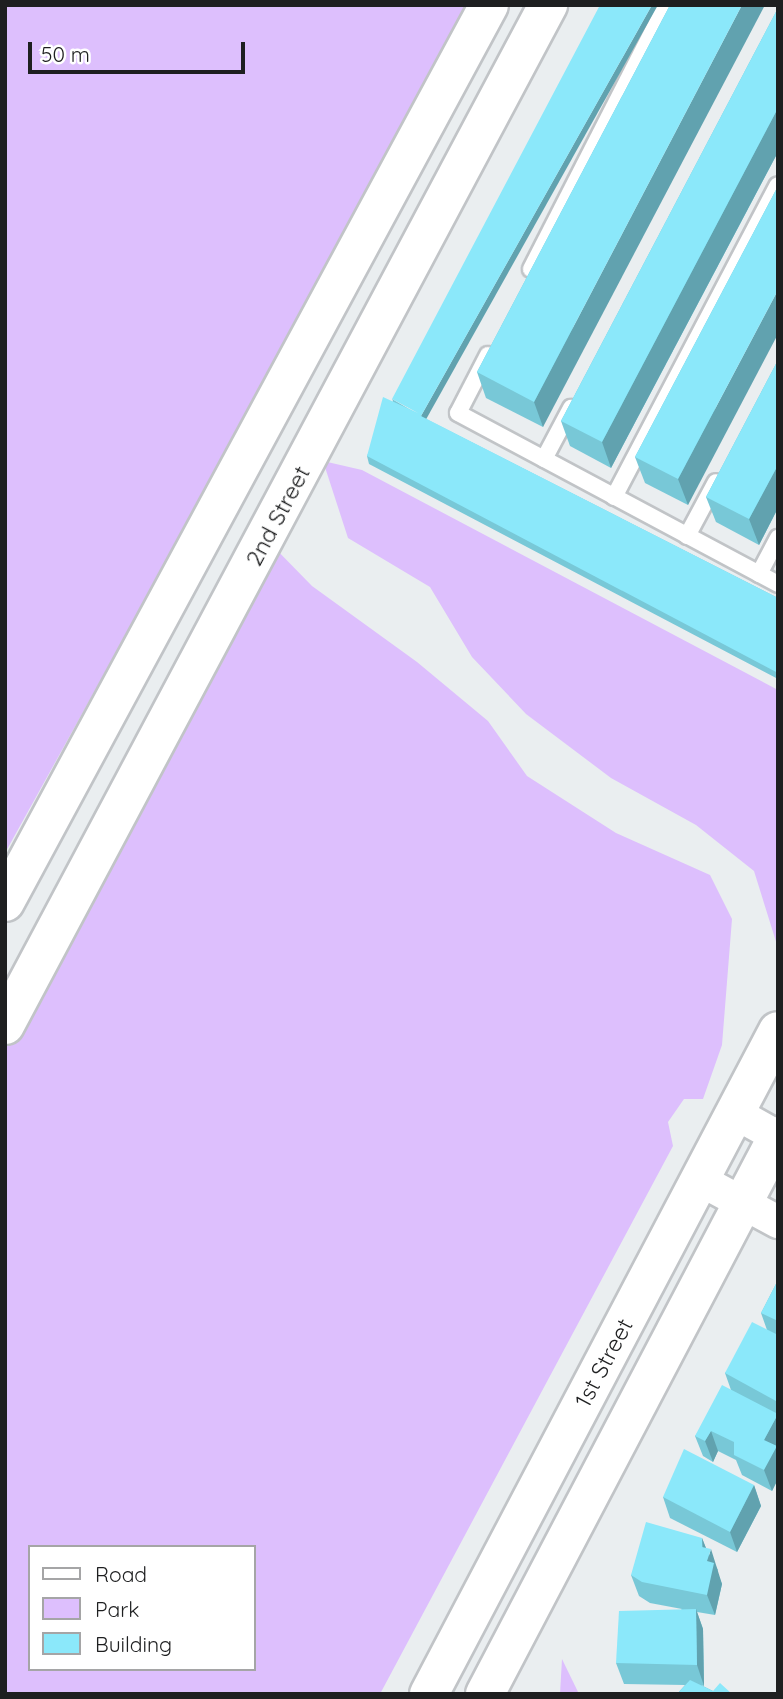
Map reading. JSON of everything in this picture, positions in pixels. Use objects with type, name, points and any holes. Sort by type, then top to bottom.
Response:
[{"type":"street","points":[[5,902],[489,5]]},
{"type":"street","name":"2nd Street","points":[[5,1025],[548,5]]},
{"type":"street","name":"1st Street","points":[[429,1694],[778,1031]]},
{"type":"street","points":[[485,1694],[778,1136],[735,1113]]},
{"type":"street","points":[[700,1180],[778,1222]]},
{"type":"lane","points":[[521,289],[666,5]]},
{"type":"lane","points":[[614,497],[778,186]]},
{"type":"lane","points":[[496,339],[458,413],[778,584]]},
{"type":"lane","points":[[544,459],[582,387]]},
{"type":"lane","points":[[687,536],[726,463]]},
{"type":"lane","points":[[759,574],[778,538]]},
{"type":"green space","points":[[5,5],[497,5],[186,526],[5,853]]},
{"type":"green space","points":[[323,461],[362,470],[778,690],[778,948],[754,871],[696,825],[611,778],[526,714],[472,657],[430,587],[348,538]]},
{"type":"green space","points":[[268,541],[312,586],[417,662],[488,721],[527,776],[616,833],[710,875],[732,919],[722,1045],[703,1099],[684,1099],[668,1122],[673,1146],[380,1694],[5,1694],[5,982],[80,872]]},
{"type":"green space","points":[[562,1659],[579,1694],[560,1694]]},
{"type":"building","points":[[600,5],[652,5],[421,416],[778,598],[778,673],[367,456],[383,397],[418,413],[392,399]]},
{"type":"building","points":[[670,5],[742,5],[534,402],[477,372]]},
{"type":"building","points":[[778,8],[778,108],[602,442],[561,421]]},
{"type":"building","points":[[778,186],[778,290],[678,479],[635,457]]},
{"type":"building","points":[[778,360],[778,465],[749,519],[706,497]]},
{"type":"building","points":[[778,1280],[778,1321],[761,1313]]},
{"type":"building","points":[[752,1322],[778,1335],[776,1401],[725,1373]]},
{"type":"building","points":[[722,1385],[778,1414],[764,1440],[777,1446],[764,1470],[734,1455],[734,1442],[711,1431],[705,1441],[695,1436]]},
{"type":"building","points":[[684,1449],[754,1485],[730,1532],[663,1497]]},
{"type":"building","points":[[646,1522],[702,1538],[702,1547],[711,1549],[707,1561],[714,1563],[707,1595],[642,1582],[631,1575]]},
{"type":"building","points":[[696,1609],[697,1665],[616,1663],[619,1611]]},
{"type":"building","points":[[690,1680],[713,1691],[720,1683],[732,1694],[677,1694]]}]
